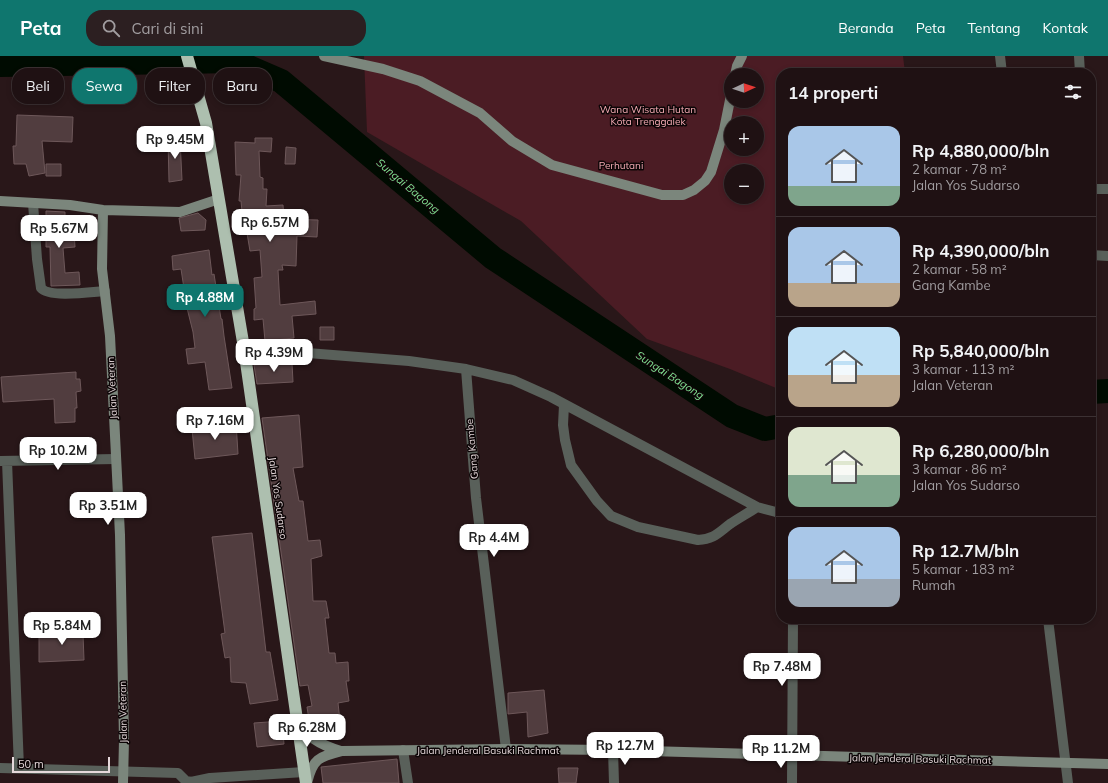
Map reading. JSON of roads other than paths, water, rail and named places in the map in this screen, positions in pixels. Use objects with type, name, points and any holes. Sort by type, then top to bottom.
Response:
[{"type":"highway","name":"Jalan Yos Sudarso","points":[[187,56],[206,123],[244,348],[306,779]]},
{"type":"street","points":[[324,56],[383,69],[420,81],[480,113],[512,141],[552,165],[662,195],[683,195],[694,190],[705,181],[711,172],[724,130],[728,108]]},
{"type":"street","points":[[737,68],[742,56]]},
{"type":"street","points":[[1000,56],[1001,68]]},
{"type":"street","points":[[1079,56],[1080,68]]},
{"type":"street","points":[[1096,189],[1108,189]]},
{"type":"street","points":[[0,200],[70,205],[103,210],[180,212],[219,199]]},
{"type":"street","points":[[33,203],[36,258],[41,288],[43,291],[49,293],[105,291]]},
{"type":"street","name":"Jalan Veteran","points":[[103,210],[102,269],[110,336],[116,459],[124,716],[123,783]]},
{"type":"street","points":[[1096,255],[1108,256]]},
{"type":"street","points":[[244,348],[409,361],[466,369],[513,380],[551,397],[757,507],[776,513]]},
{"type":"street","name":"Gang Kambe","points":[[466,369],[476,498],[506,750]]},
{"type":"street","points":[[564,405],[563,424],[571,465],[597,501],[611,516],[638,528],[698,540],[707,540],[715,537],[757,507]]},
{"type":"street","points":[[19,768],[3,461],[116,459]]},
{"type":"street","points":[[792,783],[793,624]]},
{"type":"street","points":[[1049,624],[1068,783]]},
{"type":"street","points":[[296,715],[302,728],[313,739],[328,748],[342,751]]},
{"type":"street","points":[[403,750],[408,783]]},
{"type":"street","points":[[613,750],[614,783]]},
{"type":"street","name":"Jalan Jenderal Basuki Rachmat","points":[[342,751],[613,750],[1108,764]]},
{"type":"street","points":[[0,768],[178,773],[186,781],[191,782],[210,778],[306,779],[316,761],[325,756],[342,751]]},
{"type":"waterway","name":"Sungai Bagong","points":[[0,65],[235,61],[281,81],[493,258],[732,416],[765,429],[776,427]]},
{"type":"waterway","name":"Sungai Bagong","points":[[1096,392],[1108,391]]},
{"type":"park label","name":"Wana Wisata Hutan Kota Trenggalek","points":[[648,114]]},
{"type":"park label","name":"Perhutani","points":[[621,165]]}]
